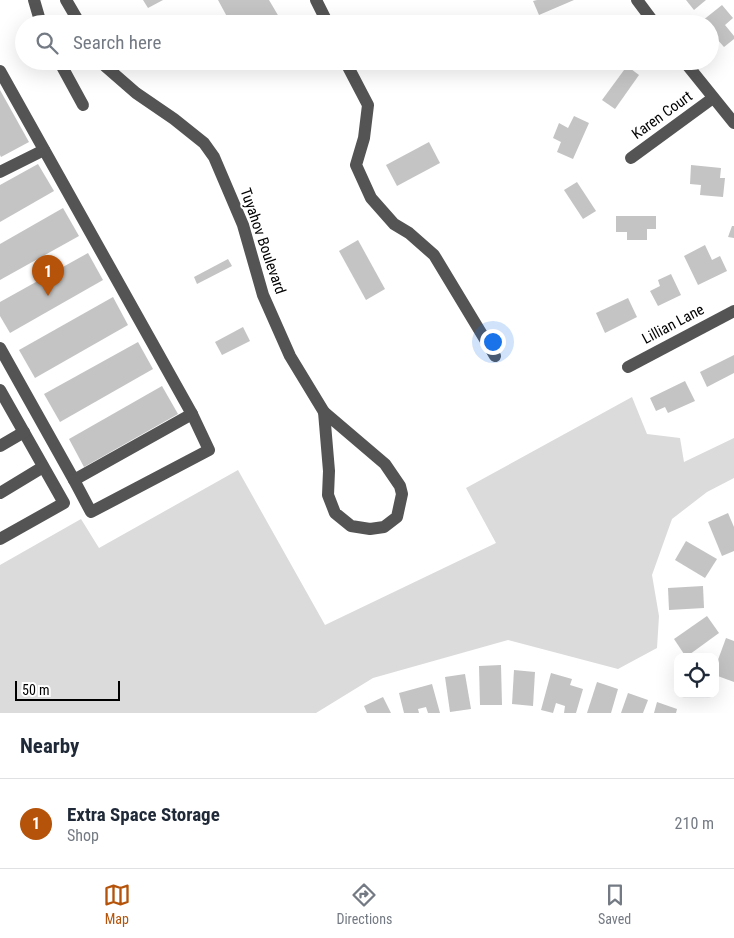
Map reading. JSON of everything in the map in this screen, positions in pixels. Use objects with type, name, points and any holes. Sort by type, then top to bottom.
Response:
[{"type":"street","points":[[34,0],[38,15]]},
{"type":"street","points":[[66,0],[75,15]]},
{"type":"street","points":[[316,0],[324,15]]},
{"type":"street","points":[[636,0],[648,15]]},
{"type":"street","points":[[64,70],[84,105]]},
{"type":"street","name":"Tuyahov Boulevard","points":[[110,70],[136,93],[174,119],[204,143],[214,158],[244,225],[263,295],[290,356],[324,412],[385,464],[400,486],[402,494],[397,517],[384,527],[370,529],[351,526],[335,513],[328,495],[329,471],[324,412]]},
{"type":"street","points":[[350,70],[368,106],[364,138],[356,165],[371,198],[394,224],[410,232],[434,255],[495,356]]},
{"type":"street","points":[[691,70],[734,123]]},
{"type":"street","points":[[0,71],[192,414],[209,450],[92,512],[0,348]]},
{"type":"street","name":"Karen Court","points":[[631,158],[713,98]]},
{"type":"street","points":[[0,172],[44,150]]},
{"type":"street","name":"Lillian Lane","points":[[628,366],[734,311]]},
{"type":"street","points":[[0,390],[64,504],[0,539]]},
{"type":"street","points":[[74,480],[192,414]]},
{"type":"street","points":[[0,446],[24,432]]},
{"type":"street","points":[[0,493],[43,467]]},
{"type":"shaded area","points":[[632,397],[647,434],[680,438],[684,462],[734,438],[734,478],[707,492],[672,519],[652,575],[659,616],[657,648],[618,669],[508,640],[373,678],[316,713],[0,713],[0,565],[81,519],[99,548],[238,470],[325,625],[496,543],[466,488]]},
{"type":"building","points":[[143,0],[163,0],[148,8]]},
{"type":"building","points":[[218,0],[269,0],[278,15],[226,15]]},
{"type":"building","points":[[574,0],[539,15],[533,1]]},
{"type":"building","points":[[686,0],[706,0],[694,10]]},
{"type":"building","points":[[722,5],[733,18],[725,25],[734,36],[734,39],[724,47],[719,41],[719,15],[710,15]]},
{"type":"building","points":[[624,70],[632,70],[639,75],[615,109],[602,100]]},
{"type":"building","points":[[0,90],[29,142],[1,157],[0,155]]},
{"type":"building","points":[[574,116],[589,123],[573,159],[557,152],[561,142],[553,138],[559,123],[568,128]]},
{"type":"building","points":[[429,142],[440,163],[397,186],[386,165]]},
{"type":"building","points":[[38,164],[54,191],[0,222],[0,185]]},
{"type":"building","points":[[691,165],[721,168],[720,178],[725,178],[723,197],[700,195],[701,185],[690,184]]},
{"type":"building","points":[[577,182],[596,211],[583,219],[564,190]]},
{"type":"building","points":[[63,208],[79,236],[0,280],[0,244]]},
{"type":"building","points":[[616,216],[656,216],[656,229],[647,229],[647,240],[627,240],[627,232],[616,232]]},
{"type":"building","points":[[732,226],[734,226],[734,238],[728,237]]},
{"type":"building","points":[[358,240],[385,289],[366,300],[339,251]]},
{"type":"building","points":[[705,245],[712,260],[720,256],[727,271],[698,285],[684,256]]},
{"type":"building","points":[[88,253],[103,280],[10,333],[0,316],[0,302]]},
{"type":"building","points":[[228,259],[232,266],[197,284],[194,277]]},
{"type":"building","points":[[671,274],[681,295],[658,306],[650,291],[660,286],[658,280]]},
{"type":"building","points":[[113,297],[128,325],[35,378],[19,350]]},
{"type":"building","points":[[628,298],[637,317],[605,333],[596,313]]},
{"type":"building","points":[[243,327],[250,341],[222,355],[215,342]]},
{"type":"building","points":[[138,342],[153,369],[60,422],[44,394]]},
{"type":"building","points":[[734,355],[734,373],[707,387],[700,372]]},
{"type":"building","points":[[685,381],[695,401],[668,413],[665,407],[656,411],[650,398]]},
{"type":"building","points":[[162,386],[178,414],[84,467],[69,439]]},
{"type":"building","points":[[728,513],[734,527],[734,551],[722,556],[708,522]]},
{"type":"building","points":[[686,541],[717,559],[705,578],[675,560]]},
{"type":"building","points":[[703,586],[704,608],[669,610],[668,588]]},
{"type":"building","points":[[707,616],[719,633],[692,653],[683,653],[674,639]]},
{"type":"building","points":[[726,638],[734,641],[734,682],[719,676],[719,657]]},
{"type":"building","points":[[501,665],[502,705],[480,705],[479,666]]},
{"type":"building","points":[[514,670],[535,672],[533,706],[512,704]]},
{"type":"building","points":[[551,673],[572,679],[570,685],[583,689],[576,713],[564,713],[565,706],[556,703],[553,713],[541,710]]},
{"type":"building","points":[[465,674],[471,709],[450,712],[445,677]]},
{"type":"building","points":[[597,682],[618,689],[611,713],[587,713]]},
{"type":"building","points":[[432,684],[440,713],[428,713],[426,707],[418,709],[419,713],[404,713],[399,693]]},
{"type":"building","points":[[628,693],[648,700],[643,713],[621,713]]},
{"type":"building","points":[[383,697],[391,713],[367,713],[364,706]]},
{"type":"building","points":[[657,702],[677,709],[676,713],[654,713]]},
{"type":"place","name":"Extra Space Storage","points":[[48,296]]}]
